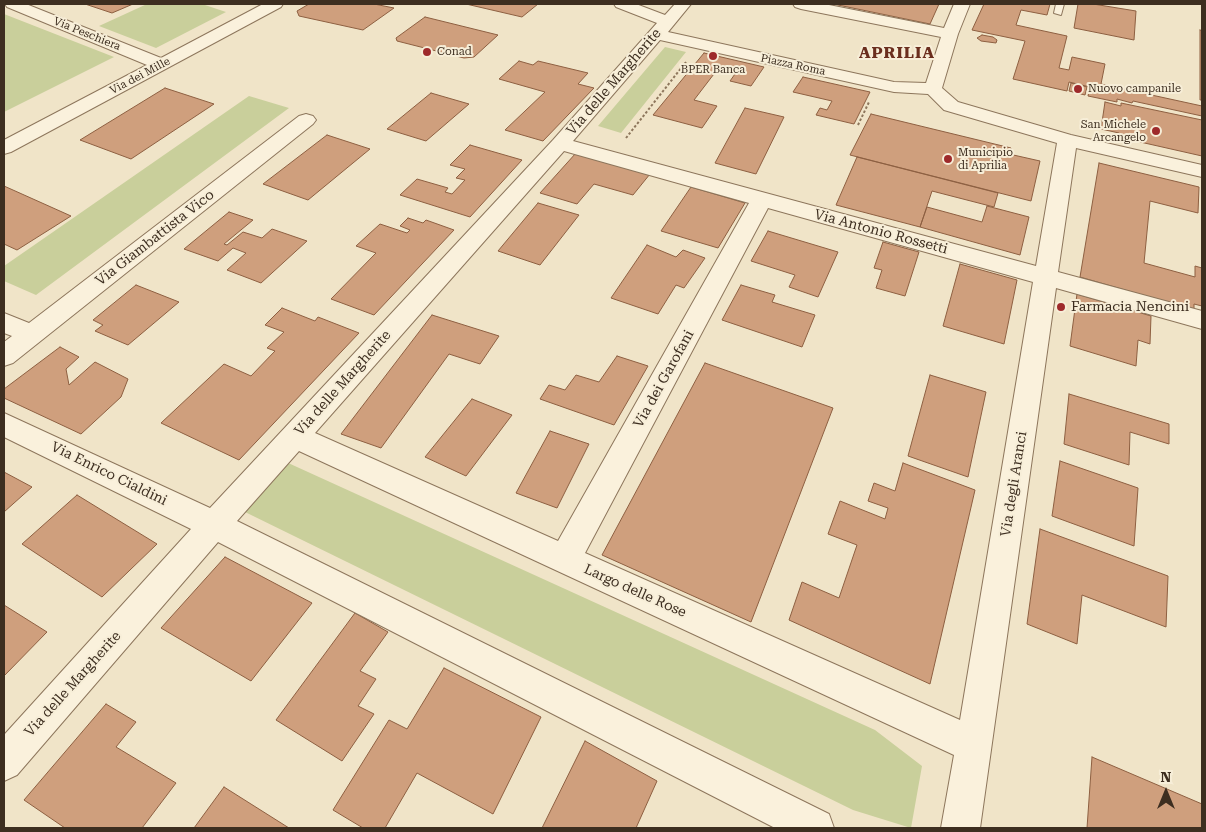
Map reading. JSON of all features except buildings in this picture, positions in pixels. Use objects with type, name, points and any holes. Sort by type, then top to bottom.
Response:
[{"type":"street","name":"Via Peschiera","points":[[13,4],[161,64]]},
{"type":"street","name":"Via dei Mille","points":[[4,148],[275,4]]},
{"type":"street","name":"Piazza Roma","points":[[622,4],[661,28],[894,87],[933,89]]},
{"type":"street","name":"Via delle Margherite","points":[[4,762],[214,525],[560,144],[683,4]]},
{"type":"street","points":[[801,4],[950,34]]},
{"type":"street","points":[[962,4],[950,34],[933,89],[950,106],[1067,140],[1202,171]]},
{"type":"street","name":"Via Giambattista Vico","points":[[4,356],[306,120]]},
{"type":"street","name":"Via degli Aranci","points":[[961,828],[1067,140]]},
{"type":"street","name":"Via Antonio Rossetti","points":[[560,144],[1202,320]]},
{"type":"street","name":"Via dei Garofani","points":[[565,559],[762,199]]},
{"type":"street","points":[[4,322],[31,334]]},
{"type":"street","name":"Via Enrico Cialdini","points":[[4,424],[214,525]]},
{"type":"street","name":"Largo delle Rose","points":[[295,436],[974,745]]},
{"type":"street","points":[[214,525],[815,828]]},
{"type":"lane","points":[[1058,13],[1060,4]]},
{"type":"path","points":[[624,140],[690,57]]},
{"type":"path","points":[[858,125],[870,99]]},
{"type":"green space","points":[[147,4],[202,4],[226,12],[156,48],[99,26]]},
{"type":"green space","points":[[4,14],[114,57],[4,112]]},
{"type":"green space","points":[[665,47],[686,52],[621,133],[598,126]]},
{"type":"green space","points":[[249,96],[289,108],[36,295],[4,281],[4,266]]},
{"type":"green space","points":[[286,462],[875,730],[922,766],[911,828],[853,810],[245,512]]},
{"type":"place","name":"Conad","points":[[427,52]]},
{"type":"place","name":"BPER Banca","points":[[713,56]]},
{"type":"place","name":"Nuovo campanile","points":[[1078,89]]},
{"type":"place","name":"San Michele Arcangelo","points":[[1156,131]]},
{"type":"place","name":"Municipio di Aprilia","points":[[948,159]]},
{"type":"place","name":"Farmacia Nencini","points":[[1061,307]]},
{"type":"district","name":"APRILIA","points":[[897,53]]}]
